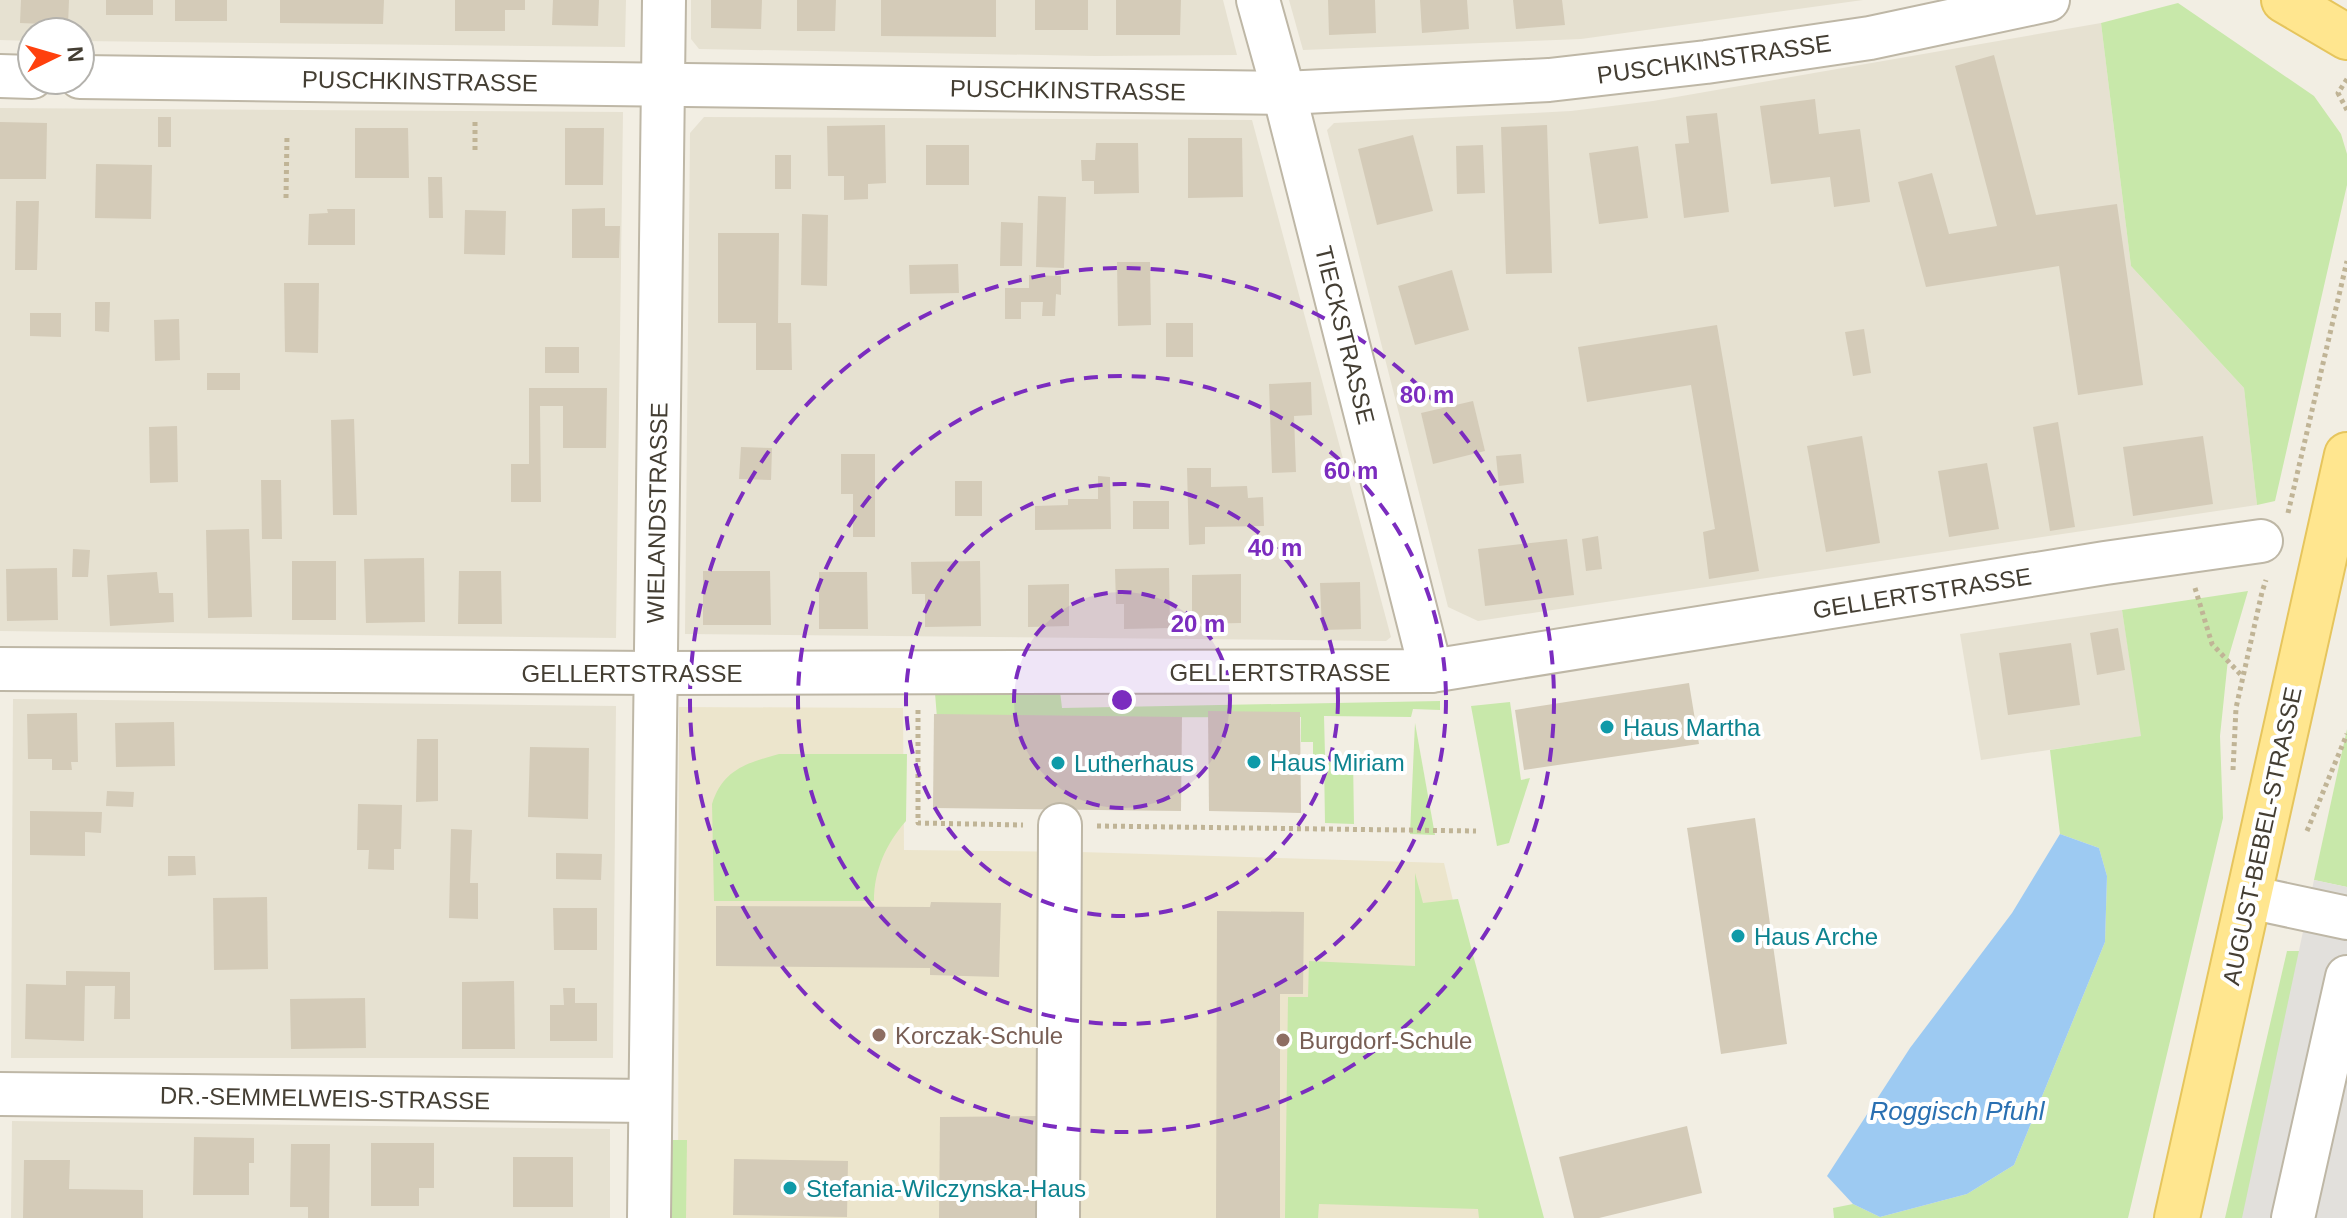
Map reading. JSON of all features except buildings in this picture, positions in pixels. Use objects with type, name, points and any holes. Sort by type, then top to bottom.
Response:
[{"type":"main road","points":[[2284,0],[2347,37]]},
{"type":"main road","name":"AUGUST-BEBEL-STRASSE","points":[[2177,1218],[2347,455]]},
{"type":"street","name":"WIELANDSTRASSE","points":[[649,1218],[664,0]]},
{"type":"street","name":"TIECKSTRASSE","points":[[1258,0],[1431,671]]},
{"type":"street","name":"PUSCHKINSTRASSE","points":[[96,77],[1284,93],[1549,80],[1706,62],[1870,38],[2048,0]]},
{"type":"street","name":"GELLERTSTRASSE","points":[[0,669],[655,673],[1431,671],[2261,541]]},
{"type":"street","points":[[1058,1218],[1060,825]]},
{"type":"street","points":[[2249,897],[2347,918]]},
{"type":"street","points":[[2293,1218],[2347,977]]},
{"type":"street","name":"DR.-SEMMELWEIS-STRASSE","points":[[0,1094],[650,1101]]},
{"type":"path","points":[[2347,79],[2338,93],[2347,110]]},
{"type":"path","points":[[286,198],[287,135]]},
{"type":"path","points":[[2178,553],[2194,586],[2212,644],[2242,677]]},
{"type":"path","points":[[918,673],[918,823],[1476,831]]},
{"type":"shaded area","points":[[0,0],[626,0],[625,47],[96,41],[96,16],[16,16],[16,40],[0,40]]},
{"type":"shaded area","points":[[691,0],[1223,0],[1237,55],[1095,56],[699,49],[691,39]]},
{"type":"shaded area","points":[[1289,0],[1863,0],[1581,39],[1303,50]]},
{"type":"shaded area","points":[[2101,23],[2131,266],[2244,388],[2257,505],[1478,621],[1448,607],[1327,130],[1334,123],[1571,111],[1653,101]]},
{"type":"shaded area","points":[[0,108],[623,112],[616,638],[0,631]]},
{"type":"shaded area","points":[[704,117],[1252,120],[1391,637],[1386,641],[685,634],[690,133]]},
{"type":"shaded area","points":[[2122,610],[2142,736],[1981,760],[1960,634]]},
{"type":"shaded area","points":[[13,699],[616,706],[613,1058],[11,1058]]},
{"type":"shaded area","points":[[679,707],[903,708],[904,850],[1444,863],[1529,1218],[678,1218]]},
{"type":"shaded area","points":[[2314,880],[2347,887],[2347,1218],[2242,1218]]},
{"type":"shaded area","points":[[12,1121],[610,1129],[610,1218],[11,1218]]},
{"type":"green space","points":[[2178,3],[2314,96],[2341,134],[2347,154],[2347,185],[2275,501],[2257,505],[2244,388],[2131,266],[2101,23]]},
{"type":"green space","points":[[2248,591],[2228,659],[2220,736],[2223,818],[2128,1218],[1834,1218],[1833,1208],[1853,1204],[1880,1217],[1967,1194],[2014,1165],[2105,942],[2107,876],[2099,848],[2060,834],[2050,750],[2141,736],[2122,610]]},
{"type":"green space","points":[[1060,691],[1062,708],[1440,701],[1440,710],[1413,709],[1411,717],[1324,716],[1325,756],[1353,756],[1354,824],[1325,823],[1324,760],[1313,759],[1313,742],[1301,742],[1301,717],[937,718],[935,693]]},
{"type":"green space","points":[[1510,702],[1521,780],[1530,778],[1509,843],[1497,846],[1471,706]]},
{"type":"green space","points":[[1415,723],[1435,835],[1410,834]]},
{"type":"green space","points":[[2347,729],[2347,887],[2314,880]]},
{"type":"green space","points":[[779,754],[907,754],[906,821],[882,858],[874,901],[714,901],[712,804],[717,792],[738,769]]},
{"type":"green space","points":[[1415,873],[1423,903],[1458,899],[1544,1218],[1479,1218],[1478,1209],[1319,1204],[1318,1218],[1285,1218],[1288,997],[1308,997],[1309,961],[1415,966]]},
{"type":"green space","points":[[2287,951],[2306,951],[2250,1218],[2225,1218]]},
{"type":"green space","points":[[687,1140],[686,1218],[660,1218],[667,1143]]},
{"type":"water","name":"Roggisch Pfuhl","points":[[2060,834],[2099,848],[2107,876],[2105,942],[2014,1165],[1967,1194],[1880,1217],[1853,1204],[1827,1176],[1910,1048],[2012,913]]},
{"type":"place","name":"Haus Martha","points":[[1607,727]]},
{"type":"place","name":"Haus Miriam","points":[[1254,762]]},
{"type":"place","name":"Lutherhaus","points":[[1058,763]]},
{"type":"place","name":"Haus Arche","points":[[1738,936]]},
{"type":"place","name":"Korczak-Schule","points":[[879,1035]]},
{"type":"place","name":"Burgdorf-Schule","points":[[1283,1040]]},
{"type":"place","name":"Stefania-Wilczynska-Haus","points":[[790,1188]]}]
